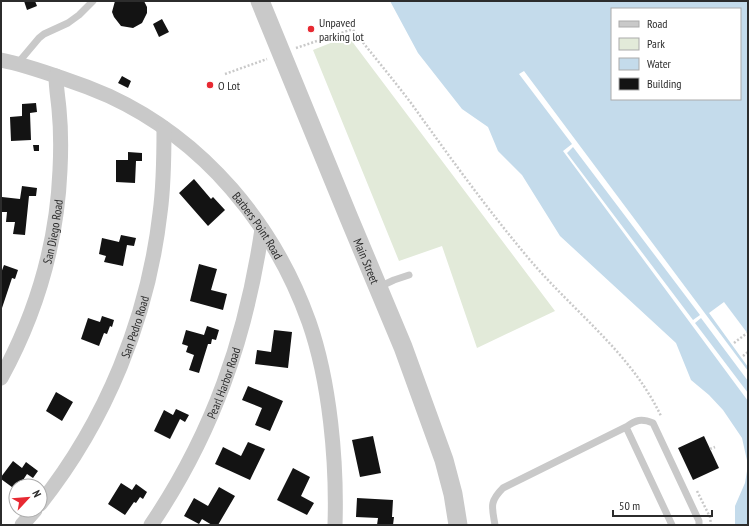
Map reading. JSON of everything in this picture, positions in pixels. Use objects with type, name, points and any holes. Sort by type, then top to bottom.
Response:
[{"type":"street","name":"Main Street","points":[[260,1],[349,218],[404,347],[444,460],[453,494],[458,525]]},
{"type":"street","name":"Barbers Point Road","points":[[1,60],[18,63],[110,96],[164,128],[189,147],[213,169],[248,207],[287,270],[298,293],[309,323],[326,395],[331,432],[334,468],[335,525]]},
{"type":"street","name":"San Diego Road","points":[[1,378],[20,340],[35,302],[53,237],[58,201],[60,169],[60,131],[56,76]]},
{"type":"street","name":"San Pedro Road","points":[[48,494],[66,470],[98,415],[124,358],[137,320],[153,258],[160,213],[163,180],[164,128]]},
{"type":"street","name":"Pearl Harbor Road","points":[[151,525],[180,480],[193,456],[228,373],[237,346],[251,290],[262,228]]},
{"type":"lane","points":[[18,63],[39,38],[79,16],[92,1]]},
{"type":"lane","points":[[379,287],[394,280],[409,276]]},
{"type":"lane","points":[[495,525],[492,506],[495,497],[503,488],[626,427],[633,422],[644,419],[653,422],[700,521],[699,525]]},
{"type":"lane","points":[[626,427],[672,525]]},
{"type":"path","points":[[299,47],[353,30],[410,102],[466,180],[512,238],[543,275],[614,347],[651,398]]},
{"type":"path","points":[[225,74],[263,60]]},
{"type":"path","points":[[734,343],[747,333]]},
{"type":"path","points":[[743,356],[748,352]]},
{"type":"path","points":[[710,449],[715,447]]},
{"type":"green space","points":[[348,36],[555,311],[477,348],[442,246],[399,261],[313,50]]},
{"type":"water","points":[[390,1],[748,1],[748,465],[742,438],[723,410],[709,395],[691,380],[676,343],[560,236],[522,175],[498,151],[488,127],[462,109],[418,53]]},
{"type":"water","points":[[748,465],[748,525],[735,525],[735,506],[745,483]]},
{"type":"pier","points":[[524,71],[748,371],[748,381],[701,318],[695,323],[748,393],[748,401],[563,151],[572,144],[519,74]],"holes":[[[573,147],[700,315],[693,320],[567,153]]]},
{"type":"pier","points":[[724,302],[748,334],[748,367],[709,313]]},
{"type":"building","points":[[24,1],[35,1],[37,6],[27,10]]},
{"type":"building","points":[[115,1],[144,1],[147,7],[147,13],[142,23],[133,28],[121,26],[112,12]]},
{"type":"building","points":[[162,19],[169,32],[159,37],[153,24]]},
{"type":"building","points":[[122,76],[131,81],[128,88],[118,83]]},
{"type":"building","points":[[36,103],[37,112],[30,113],[31,140],[11,141],[10,117],[22,116],[22,104]]},
{"type":"building","points":[[33,145],[39,145],[39,151],[34,151]]},
{"type":"building","points":[[128,152],[142,153],[142,161],[136,161],[135,183],[116,182],[116,160],[128,160]]},
{"type":"building","points":[[194,179],[211,199],[213,197],[225,210],[208,226],[179,193]]},
{"type":"building","points":[[22,186],[37,188],[36,196],[29,196],[25,235],[13,234],[15,222],[6,222],[7,212],[1,212],[2,197],[20,199]]},
{"type":"building","points":[[121,235],[136,238],[134,246],[127,245],[123,266],[104,262],[106,256],[99,254],[102,238],[119,242]]},
{"type":"building","points":[[199,264],[217,269],[211,290],[227,294],[223,310],[190,301]]},
{"type":"building","points":[[4,265],[18,270],[15,279],[12,278],[1,311],[1,273]]},
{"type":"building","points":[[102,316],[114,320],[112,327],[110,326],[107,334],[104,333],[99,346],[81,339],[88,318],[100,322]]},
{"type":"building","points":[[207,326],[219,330],[216,340],[212,339],[211,344],[208,344],[199,373],[189,370],[194,355],[186,352],[188,346],[182,344],[186,330],[204,335]]},
{"type":"building","points":[[274,330],[292,332],[288,368],[255,364],[257,350],[271,352]]},
{"type":"building","points":[[248,386],[283,401],[270,431],[255,425],[262,408],[242,400]]},
{"type":"building","points":[[56,392],[73,402],[62,421],[46,411]]},
{"type":"building","points":[[176,409],[189,415],[185,422],[180,419],[170,439],[154,431],[164,410],[173,415]]},
{"type":"building","points":[[373,436],[381,473],[360,477],[352,440]]},
{"type":"building","points":[[704,436],[719,468],[693,480],[678,448]]},
{"type":"building","points":[[248,442],[265,449],[250,480],[215,464],[223,447],[241,456]]},
{"type":"building","points":[[13,461],[22,468],[26,462],[38,471],[33,478],[27,474],[24,478],[8,478],[8,484],[1,479]]},
{"type":"building","points":[[293,468],[310,477],[301,496],[314,503],[307,515],[277,500]]},
{"type":"building","points":[[121,483],[132,490],[136,484],[147,492],[143,499],[140,497],[136,503],[134,502],[125,515],[108,504]]},
{"type":"building","points":[[219,487],[235,496],[218,525],[212,525],[202,519],[199,524],[184,516],[194,498],[208,506]]},
{"type":"building","points":[[357,498],[393,500],[393,525],[377,525],[378,518],[356,517]]},
{"type":"place","name":"Unpaved parking lot","points":[[311,29]]},
{"type":"place","name":"O Lot","points":[[210,85]]}]
